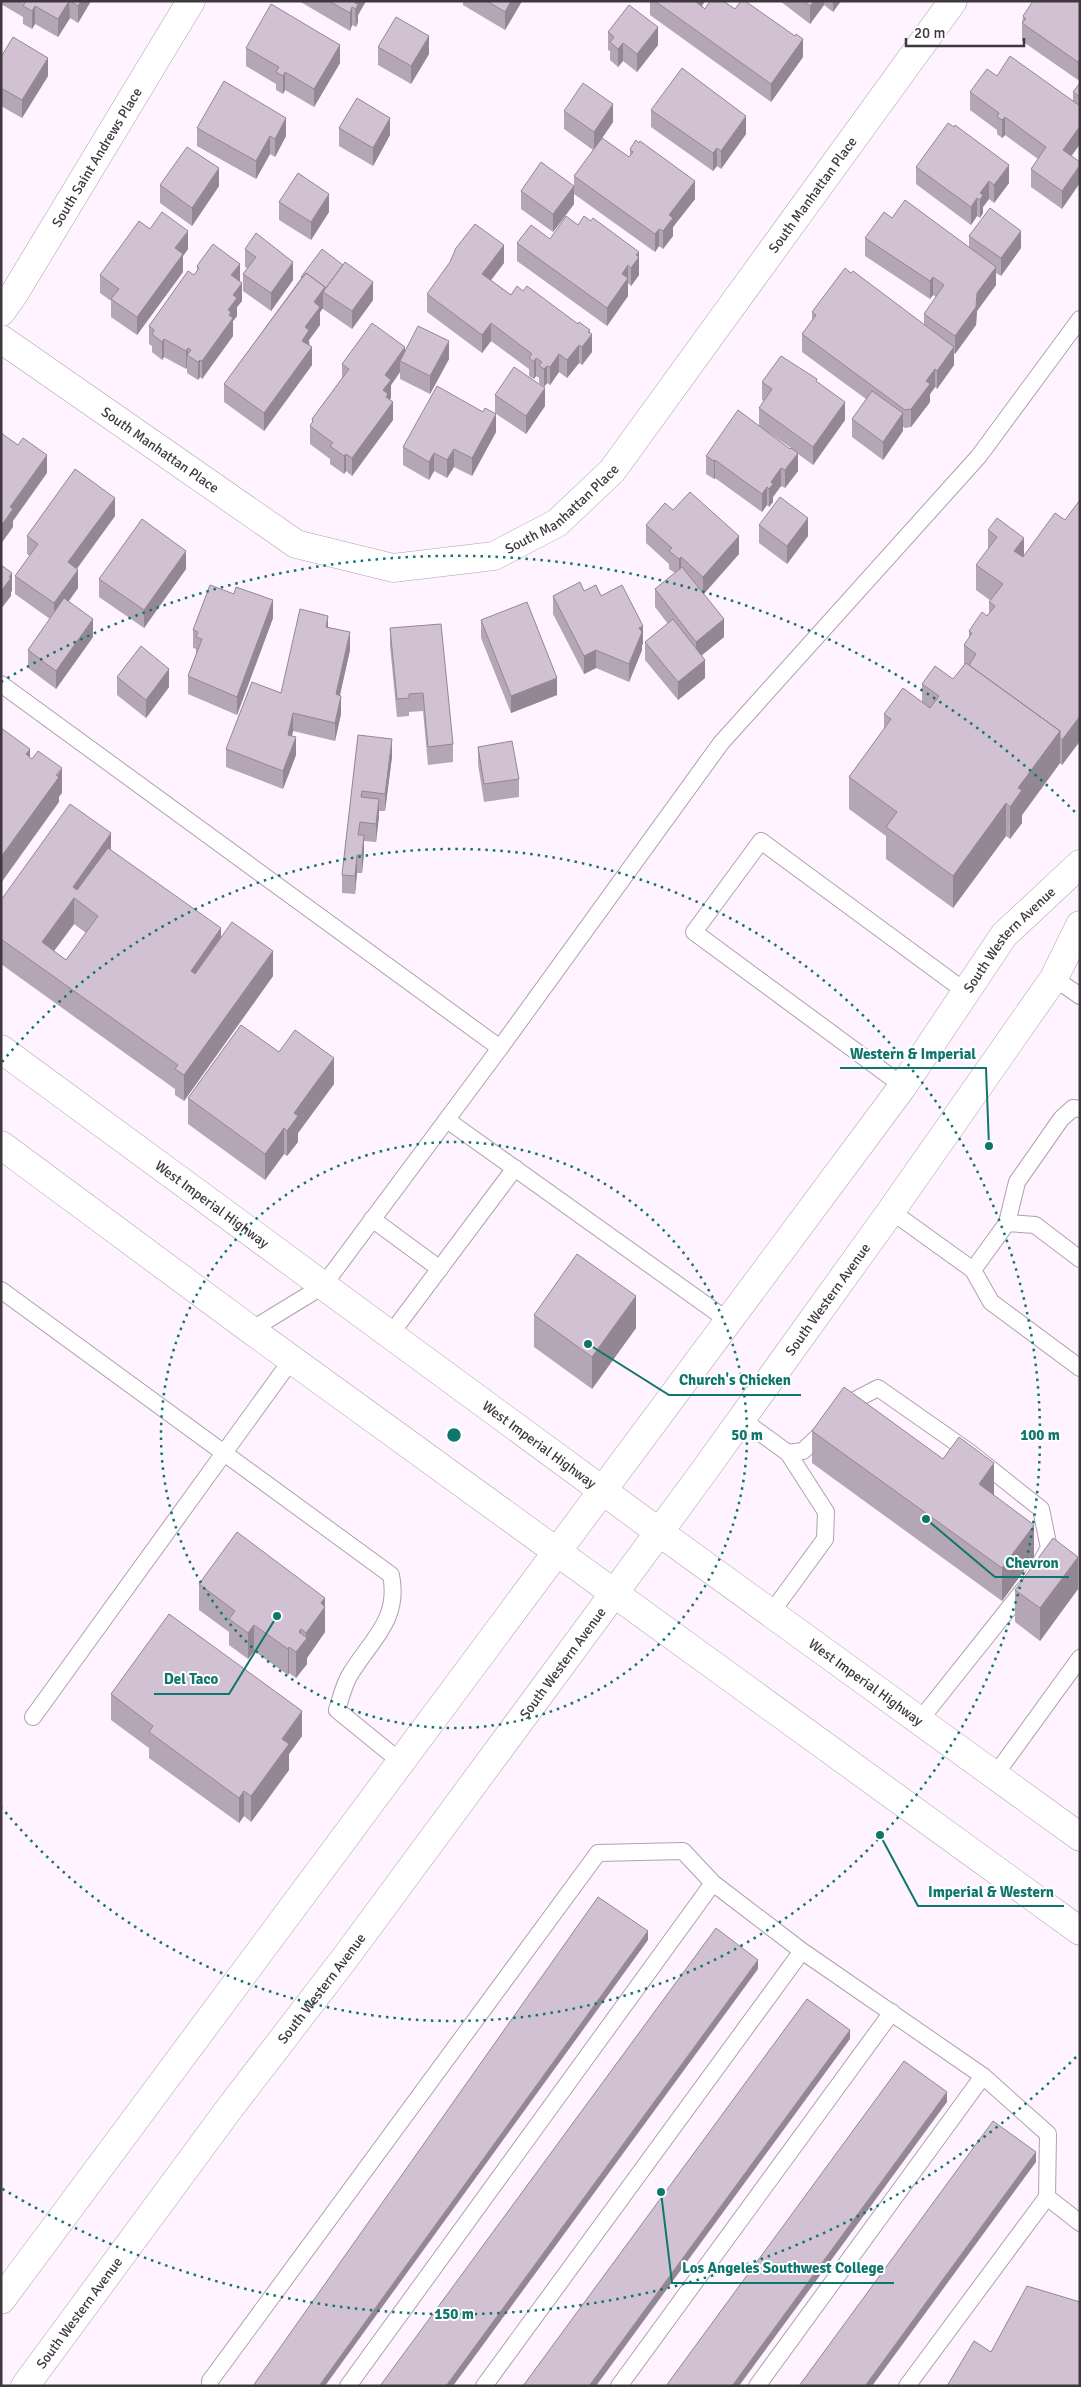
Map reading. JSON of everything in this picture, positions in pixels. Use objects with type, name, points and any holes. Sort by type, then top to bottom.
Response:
[{"type":"main road","name":"South Saint Andrews Place","points":[[1,312],[19,286],[191,1]]},
{"type":"main road","name":"South Manhattan Place","points":[[1,339],[296,544],[393,568],[494,556],[558,523],[612,470],[953,1]]},
{"type":"main road","name":"South Western Avenue","points":[[1,2300],[602,1489],[730,1322],[903,1086],[1004,935],[1080,864]]},
{"type":"main road","name":"South Western Avenue","points":[[25,2386],[229,2109],[345,1958],[659,1532],[892,1210],[1054,978],[1080,925]]},
{"type":"main road","name":"West Imperial Highway","points":[[1,1049],[659,1532],[1080,1836]]},
{"type":"main road","points":[[1,1144],[251,1330],[1080,1931]]},
{"type":"lane","points":[[251,1330],[323,1286],[500,1048],[721,743],[979,456],[1080,318]]},
{"type":"lane","points":[[1,684],[500,1048]]},
{"type":"lane","points":[[903,1086],[694,932],[760,842],[966,992]]},
{"type":"lane","points":[[1054,978],[1080,996]]},
{"type":"lane","points":[[973,1270],[1007,1223],[1017,1182],[1061,1119],[1073,1108],[1080,1109]]},
{"type":"lane","points":[[447,1120],[730,1322]]},
{"type":"lane","points":[[390,1335],[515,1168]]},
{"type":"lane","points":[[892,1210],[973,1270],[990,1302],[1080,1368]]},
{"type":"lane","points":[[372,1219],[440,1269]]},
{"type":"lane","points":[[1007,1223],[1035,1225],[1080,1259]]},
{"type":"lane","points":[[1,1290],[391,1575],[394,1592],[389,1617],[349,1675],[337,1710],[401,1762]]},
{"type":"lane","points":[[33,1717],[292,1359]]},
{"type":"lane","points":[[788,1453],[803,1451],[851,1402],[878,1388],[968,1451],[1042,1509],[1049,1548],[1029,1583],[920,1720]]},
{"type":"lane","points":[[741,1418],[788,1453],[826,1512],[824,1539],[771,1613]]},
{"type":"lane","points":[[994,1775],[1080,1658]]},
{"type":"lane","points":[[210,2386],[210,2381],[598,1853],[683,1851],[713,1883],[802,1951],[983,2076],[1048,2134],[1047,2197],[907,2386]]},
{"type":"lane","points":[[348,2386],[713,1883]]},
{"type":"lane","points":[[484,2386],[802,1951]]},
{"type":"lane","points":[[619,2386],[892,2012]]},
{"type":"lane","points":[[757,2386],[983,2076]]},
{"type":"lane","points":[[1047,2197],[1080,2223]]},
{"type":"building","points":[[26,1],[69,1],[58,19],[35,6],[32,11],[23,6]]},
{"type":"building","points":[[71,1],[81,1],[78,6]]},
{"type":"building","points":[[329,1],[355,1],[358,4],[356,9],[352,7],[350,13]]},
{"type":"building","points":[[487,1],[511,1],[505,12]]},
{"type":"building","points":[[655,1],[695,1],[705,9],[710,1],[723,1],[735,9],[741,1],[745,1],[795,36],[796,34],[803,39],[771,84]]},
{"type":"building","points":[[804,1],[814,1],[810,6]]},
{"type":"building","points":[[1033,1],[1080,1],[1080,59],[1078,62],[1022,23],[1026,19],[1023,16]]},
{"type":"building","points":[[271,4],[340,45],[314,89],[285,72],[283,76],[276,72],[279,67],[246,48]]},
{"type":"building","points":[[629,5],[658,27],[637,54],[623,43],[618,49],[610,42],[614,37],[608,32]]},
{"type":"building","points":[[396,17],[429,36],[411,66],[378,47]]},
{"type":"building","points":[[13,37],[48,58],[22,100],[1,88],[1,57]]},
{"type":"building","points":[[1010,56],[1080,106],[1080,126],[1063,150],[1080,162],[1080,165],[1062,191],[1031,169],[1046,147],[1005,117],[1002,120],[997,117],[999,113],[970,92],[987,69],[997,76]]},
{"type":"building","points":[[682,68],[746,116],[721,151],[717,148],[713,153],[651,110]]},
{"type":"building","points":[[224,81],[286,118],[275,139],[270,136],[256,161],[197,128]]},
{"type":"building","points":[[583,83],[613,104],[594,132],[564,111]]},
{"type":"building","points":[[1080,83],[1080,97],[1073,92]]},
{"type":"building","points":[[357,98],[390,118],[373,148],[339,128]]},
{"type":"building","points":[[948,123],[954,127],[955,125],[1009,165],[994,185],[989,181],[980,193],[983,195],[980,200],[977,198],[971,207],[916,167]]},
{"type":"building","points":[[602,138],[629,157],[633,152],[630,149],[636,140],[639,143],[640,141],[695,181],[669,215],[673,218],[663,231],[659,229],[655,234],[574,176]]},
{"type":"building","points":[[187,147],[219,168],[192,208],[160,185]]},
{"type":"building","points":[[541,162],[574,186],[553,214],[521,191]]},
{"type":"building","points":[[298,173],[329,194],[311,222],[279,202]]},
{"type":"building","points":[[905,200],[996,267],[977,293],[976,307],[955,336],[924,314],[944,285],[933,277],[930,281],[865,238],[884,212],[892,218]]},
{"type":"building","points":[[990,208],[1021,231],[1001,258],[969,236]]},
{"type":"building","points":[[162,212],[188,231],[175,248],[183,254],[137,317],[111,299],[119,289],[100,275],[139,221],[150,229]]},
{"type":"building","points":[[566,216],[578,225],[584,216],[591,221],[593,218],[639,252],[636,255],[639,257],[631,268],[628,265],[622,274],[628,278],[607,308],[517,243],[531,225],[550,239]]},
{"type":"building","points":[[475,224],[504,245],[482,274],[511,295],[517,286],[523,291],[527,286],[578,324],[579,322],[590,330],[588,332],[592,334],[582,347],[579,345],[567,360],[559,354],[550,367],[547,366],[544,369],[539,365],[542,362],[536,358],[534,362],[529,358],[532,354],[491,323],[482,335],[427,294],[450,262],[456,248]]},
{"type":"building","points":[[256,233],[293,262],[271,293],[243,274],[256,257],[245,249]]},
{"type":"building","points":[[213,244],[240,264],[231,275],[242,283],[233,295],[237,298],[228,310],[231,312],[229,315],[233,318],[202,361],[198,362],[187,355],[191,350],[188,348],[186,351],[164,339],[162,342],[152,334],[154,330],[149,326],[188,271],[194,275],[199,268],[197,266]]},
{"type":"building","points":[[322,249],[343,265],[325,289],[325,287],[306,273],[301,277]]},
{"type":"building","points":[[345,262],[373,282],[352,311],[323,292]]},
{"type":"building","points":[[845,268],[851,273],[853,271],[954,347],[937,371],[935,369],[926,381],[930,384],[911,409],[905,410],[802,334],[816,315],[812,312]]},
{"type":"building","points":[[306,273],[325,287],[314,302],[320,307],[305,327],[309,330],[302,341],[312,347],[264,413],[224,384]]},
{"type":"building","points":[[372,323],[405,347],[385,375],[391,380],[383,390],[388,394],[386,397],[393,402],[352,458],[346,454],[344,456],[330,446],[333,443],[310,426],[313,421],[312,419],[349,369],[342,364]]},
{"type":"building","points":[[418,326],[449,341],[430,376],[400,361]]},
{"type":"building","points":[[781,356],[817,379],[816,381],[845,402],[813,447],[759,408],[772,389],[762,382]]},
{"type":"building","points":[[514,367],[545,388],[526,416],[495,395]]},
{"type":"building","points":[[437,386],[483,412],[485,408],[496,414],[472,458],[454,449],[447,460],[434,453],[429,462],[403,447]]},
{"type":"building","points":[[872,391],[903,413],[883,442],[852,419]]},
{"type":"building","points":[[738,410],[798,453],[785,470],[781,468],[771,482],[773,484],[769,489],[767,487],[762,494],[715,460],[706,456]]},
{"type":"building","points":[[1,433],[18,445],[23,438],[47,455],[10,507],[13,509],[1,526]]},
{"type":"building","points":[[75,469],[115,498],[68,562],[78,570],[54,603],[15,576],[38,544],[27,536]]},
{"type":"building","points":[[690,492],[739,536],[703,577],[681,557],[679,559],[669,551],[672,548],[646,525],[665,503],[673,510]]},
{"type":"building","points":[[780,497],[808,518],[787,546],[759,525]]},
{"type":"building","points":[[1080,500],[1080,716],[1062,740],[1060,738],[1060,731],[969,665],[976,654],[964,645],[972,633],[969,631],[982,612],[987,616],[995,606],[989,602],[1003,584],[976,565],[997,537],[988,530],[997,518],[1024,538],[1014,551],[1023,557],[1055,513],[1065,520]]},
{"type":"building","points":[[142,519],[186,551],[144,610],[99,579]]},
{"type":"building","points":[[1,565],[12,573],[9,577],[11,578],[1,591]]},
{"type":"building","points":[[682,567],[724,619],[696,642],[655,589]]},
{"type":"building","points":[[580,582],[584,591],[596,585],[601,596],[622,585],[643,626],[639,628],[642,632],[629,664],[596,650],[584,656],[553,596]]},
{"type":"building","points":[[210,585],[234,594],[236,587],[273,600],[237,697],[188,676],[202,639],[196,637],[198,632],[193,630]]},
{"type":"building","points":[[64,598],[93,619],[56,671],[28,650]]},
{"type":"building","points":[[527,602],[557,678],[511,696],[481,620]]},
{"type":"building","points":[[300,609],[328,616],[326,627],[350,632],[336,694],[341,696],[335,723],[293,713],[288,735],[296,737],[283,771],[226,749],[252,682],[281,693]]},
{"type":"building","points":[[673,619],[705,660],[678,682],[645,642]]},
{"type":"building","points":[[441,624],[453,744],[428,747],[423,693],[409,694],[409,698],[397,699],[390,628]]},
{"type":"building","points":[[141,646],[169,669],[146,700],[117,677]]},
{"type":"building","points":[[966,663],[1060,731],[1018,788],[1022,790],[1010,807],[1006,803],[953,876],[886,827],[897,812],[849,777],[891,719],[884,714],[903,688],[930,708],[939,696],[922,684],[935,666],[953,679]]},
{"type":"building","points":[[1,728],[30,749],[26,754],[32,759],[38,751],[62,768],[56,775],[59,777],[1,857]]},
{"type":"building","points":[[358,735],[392,739],[385,794],[362,791],[361,797],[379,799],[376,824],[360,822],[358,835],[364,835],[362,855],[357,855],[355,876],[342,875]]},
{"type":"building","points":[[512,741],[519,779],[484,784],[478,747]]},
{"type":"building","points":[[70,804],[111,833],[73,887],[77,890],[108,848],[221,928],[191,971],[195,974],[232,922],[273,951],[184,1075],[175,1069],[178,1065],[1,939],[1,900]],"holes":[[[74,898],[98,916],[66,960],[42,942]]]},
{"type":"building","points":[[241,1025],[279,1052],[295,1030],[334,1058],[294,1113],[298,1116],[287,1131],[284,1128],[265,1154],[188,1098]]},
{"type":"building","points":[[577,1254],[636,1296],[592,1357],[534,1315]]},
{"type":"building","points":[[844,1387],[943,1459],[959,1437],[994,1463],[979,1484],[1034,1525],[1002,1568],[812,1431]]},
{"type":"building","points":[[237,1532],[325,1598],[321,1603],[325,1607],[306,1633],[301,1629],[299,1632],[307,1638],[296,1652],[289,1647],[288,1649],[254,1625],[248,1633],[229,1619],[235,1611],[199,1584]]},
{"type":"building","points":[[1053,1538],[1078,1557],[1040,1608],[1015,1590]]},
{"type":"building","points":[[169,1614],[302,1711],[282,1739],[289,1744],[251,1796],[244,1791],[239,1798],[149,1732],[153,1726],[111,1694]]},
{"type":"building","points":[[598,1897],[648,1931],[319,2386],[253,2386]]},
{"type":"building","points":[[716,1928],[758,1960],[446,2386],[380,2386]]},
{"type":"building","points":[[807,1999],[850,2030],[589,2386],[523,2386]]},
{"type":"building","points":[[904,2061],[947,2092],[732,2386],[666,2386]]},
{"type":"building","points":[[993,2121],[1036,2152],[865,2386],[799,2386]]},
{"type":"building","points":[[1027,2286],[1080,2302],[1080,2386],[947,2386],[974,2341],[991,2352]]},
{"type":"place","name":"Western & Imperial","points":[[989,1146]]},
{"type":"place","name":"Church's Chicken","points":[[588,1344]]},
{"type":"place","name":"Chevron","points":[[926,1519]]},
{"type":"place","name":"Del Taco","points":[[277,1616]]},
{"type":"place","name":"Imperial & Western","points":[[880,1835]]},
{"type":"place","name":"Los Angeles Southwest College","points":[[661,2192]]}]
